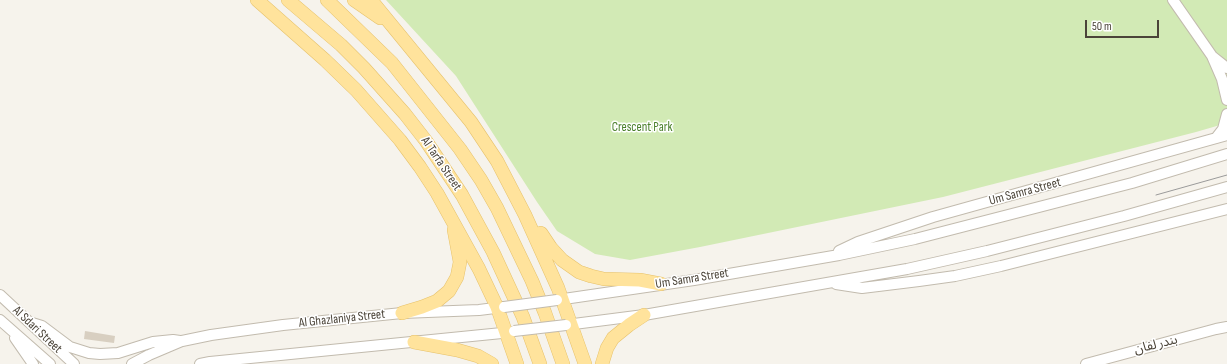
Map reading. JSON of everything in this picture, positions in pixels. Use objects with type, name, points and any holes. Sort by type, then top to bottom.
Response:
[{"type":"main road","points":[[258,0],[356,90],[400,140],[420,167],[452,219],[500,307],[510,332],[517,364]]},
{"type":"main road","name":"Al Tarfa Street","points":[[288,0],[364,68],[405,114],[426,141],[462,195],[490,246],[523,317],[540,364]]},
{"type":"main road","name":"Al Tarfa Street","points":[[327,0],[392,63],[460,149],[481,180],[497,208],[532,281],[563,364]]},
{"type":"main road","points":[[354,0],[396,29]]},
{"type":"main road","points":[[371,0],[471,122],[497,161],[546,259],[569,325],[585,364]]},
{"type":"main road","points":[[525,215],[534,223],[551,248],[562,260],[579,272],[604,279],[640,280],[662,284]]},
{"type":"main road","points":[[402,312],[422,307],[437,301],[454,284],[460,262],[452,219]]},
{"type":"main road","points":[[602,364],[607,348],[613,338],[629,324],[644,315]]},
{"type":"main road","points":[[414,342],[478,356],[492,364]]},
{"type":"street","points":[[1174,0],[1212,56],[1222,79],[1227,100]]},
{"type":"street","points":[[1212,56],[1227,68]]},
{"type":"street","points":[[1216,138],[1223,129],[1227,114]]},
{"type":"street","name":"Um Samra Street","points":[[826,257],[858,242],[927,219],[1227,135]]},
{"type":"street","name":"Um Samra Street","points":[[560,300],[826,257],[915,239],[1132,183],[1227,154]]},
{"type":"street","name":"Um Samra Street","points":[[569,325],[644,315],[907,269],[987,251],[1124,216],[1227,187]]},
{"type":"street","name":"Um Samra Street","points":[[830,283],[862,288],[955,276],[1008,264],[1227,208]]},
{"type":"street","name":"Al Sdari Street","points":[[0,295],[74,364]]},
{"type":"street","name":"Al Ghazlaniya Street","points":[[132,364],[182,341],[211,335],[402,312],[479,310],[560,300]]},
{"type":"street","points":[[2,322],[33,364]]},
{"type":"street","name":"Al Sdari Street","points":[[2,322],[50,364]]},
{"type":"street","points":[[29,322],[42,326],[70,347],[89,353],[109,354],[122,352],[153,342],[172,340],[182,341]]},
{"type":"street","points":[[200,364],[569,325]]},
{"type":"street","name":"بندر لفان","points":[[1086,364],[1227,327]]},
{"type":"green space","name":"Crescent Park","points":[[386,0],[1227,0],[1227,123],[943,197],[630,260],[595,254],[557,231],[456,76]]},
{"type":"building","points":[[85,331],[115,336],[114,343],[84,339]]},
{"type":"tram line","points":[[1156,195],[1227,175]]}]
